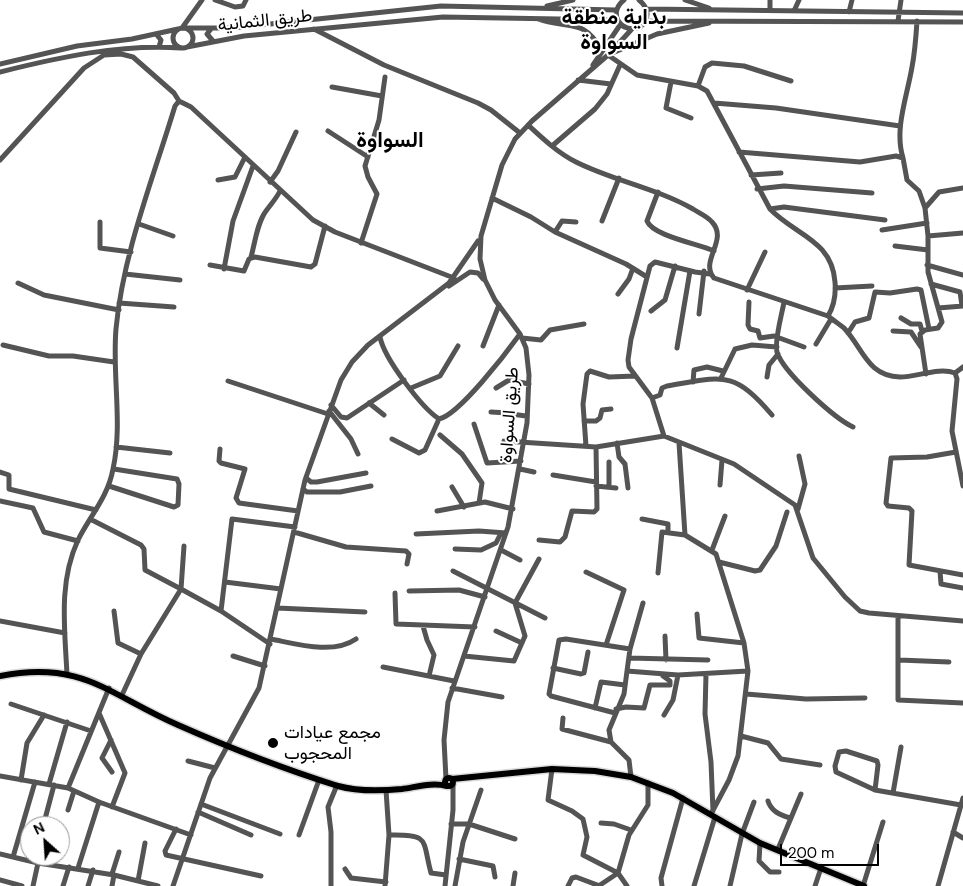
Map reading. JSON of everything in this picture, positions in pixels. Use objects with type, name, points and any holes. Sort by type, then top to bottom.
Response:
[{"type":"main road","points":[[0,676],[36,672],[67,675],[109,688],[175,724],[319,780],[352,789],[386,790],[449,780],[552,769],[595,771],[631,777],[683,798],[760,843],[863,886]]},
{"type":"main road","points":[[452,795],[456,785],[463,779]]},
{"type":"street","points":[[181,28],[190,31],[193,38],[184,48],[176,46],[172,40],[173,35],[181,28],[202,0]]},
{"type":"street","points":[[214,0],[238,8],[243,6],[246,0]]},
{"type":"street","points":[[538,8],[574,0]]},
{"type":"street","points":[[592,68],[618,22],[616,10],[624,0]]},
{"type":"street","points":[[685,0],[714,10]]},
{"type":"street","points":[[770,0],[770,10]]},
{"type":"street","points":[[794,11],[799,0]]},
{"type":"street","points":[[849,12],[852,0]]},
{"type":"street","points":[[898,21],[901,0]]},
{"type":"street","points":[[641,1],[646,9],[646,21],[963,22]]},
{"type":"street","points":[[0,64],[76,46],[156,34],[181,28],[210,29],[441,6],[616,10]]},
{"type":"street","points":[[646,9],[963,13]]},
{"type":"street","name":"طريق الثمانية","points":[[0,72],[78,53],[137,48],[184,48],[212,41],[443,17],[536,18],[618,22]]},
{"type":"street","points":[[536,18],[554,25],[586,29],[595,37],[602,50]]},
{"type":"street","name":"طريق السواوة","points":[[452,795],[444,730],[452,688],[501,550],[520,469],[527,416],[528,355],[521,336],[499,305],[486,282],[480,259],[481,236],[508,150],[520,133],[578,80],[609,55],[631,30],[640,27],[646,21]]},
{"type":"street","points":[[712,21],[657,34],[609,55],[637,75],[698,86],[705,89],[770,209],[825,250],[833,266],[835,288],[830,317],[816,344]]},
{"type":"street","points":[[917,21],[912,67],[900,126],[900,146],[907,180],[919,190],[925,208],[928,236],[927,265],[942,322],[938,328],[922,331]]},
{"type":"street","points":[[618,22],[631,30]]},
{"type":"street","points":[[210,29],[207,34],[212,41]]},
{"type":"street","points":[[314,30],[384,65],[478,103],[491,110],[520,133]]},
{"type":"street","points":[[156,34],[161,40],[159,47]]},
{"type":"street","points":[[136,59],[137,48]]},
{"type":"street","points":[[0,160],[34,120],[90,62],[110,54],[129,55],[174,93],[179,101],[191,107],[270,182],[314,220],[361,243],[454,278]]},
{"type":"street","points":[[698,86],[705,67],[712,63],[744,66],[791,81]]},
{"type":"street","points":[[552,146],[589,117],[605,97],[620,64]]},
{"type":"street","points":[[361,243],[377,194],[366,172],[368,157],[379,120],[385,77]]},
{"type":"street","points":[[578,80],[611,84]]},
{"type":"street","points":[[671,82],[666,108],[691,118]]},
{"type":"street","points":[[332,87],[382,96]]},
{"type":"street","points":[[67,675],[64,634],[66,582],[78,541],[109,486],[114,469],[116,447],[114,362],[119,302],[130,252],[174,111],[179,101]]},
{"type":"street","points":[[714,103],[768,107],[900,126]]},
{"type":"street","points":[[528,125],[552,146],[576,162],[658,192],[712,222],[718,234],[709,265],[702,274],[699,314]]},
{"type":"street","points":[[328,131],[368,157]]},
{"type":"street","points":[[270,182],[278,171],[296,132]]},
{"type":"street","points":[[739,152],[860,162],[896,156],[903,158]]},
{"type":"street","points":[[218,180],[235,176],[245,158]]},
{"type":"street","points":[[224,269],[233,221],[254,166]]},
{"type":"street","points":[[750,175],[781,173]]},
{"type":"street","points":[[602,221],[619,178]]},
{"type":"street","points":[[758,189],[784,186],[872,194]]},
{"type":"street","points":[[925,208],[939,192],[963,188]]},
{"type":"street","points":[[210,265],[224,269],[244,271],[251,257],[265,211],[277,198],[280,191]]},
{"type":"street","points":[[658,192],[647,221],[649,225],[672,237],[714,250]]},
{"type":"street","points":[[492,198],[532,217],[554,232],[589,246],[647,277]]},
{"type":"street","points":[[770,209],[784,207],[885,220]]},
{"type":"street","points":[[554,232],[562,221],[576,222]]},
{"type":"street","points":[[100,222],[100,248],[130,252]]},
{"type":"street","points":[[882,230],[927,223]]},
{"type":"street","points":[[139,224],[173,236]]},
{"type":"street","points":[[251,257],[311,268],[315,264],[325,226]]},
{"type":"street","points":[[928,236],[963,233]]},
{"type":"street","points":[[440,292],[454,278],[481,236]]},
{"type":"street","points":[[895,246],[928,250]]},
{"type":"street","points":[[747,290],[764,252]]},
{"type":"street","points":[[664,436],[652,398],[635,376],[628,360],[630,339],[652,263],[710,274],[719,281],[830,317],[848,333],[867,363],[878,371],[901,377],[947,371],[955,373],[963,368]]},
{"type":"street","points":[[709,265],[710,274]]},
{"type":"street","points":[[927,265],[963,275]]},
{"type":"street","points":[[651,311],[665,300],[675,266]]},
{"type":"street","points":[[618,294],[629,279],[633,268]]},
{"type":"street","points":[[677,348],[690,271]]},
{"type":"street","points":[[173,886],[215,768],[256,695],[271,641],[306,478],[329,410],[345,372],[352,362],[380,337],[470,272],[478,273],[486,282]]},
{"type":"street","points":[[125,274],[180,280]]},
{"type":"street","points":[[18,283],[44,295],[119,310]]},
{"type":"street","points":[[931,284],[960,292],[962,306],[938,308]]},
{"type":"street","points":[[835,288],[872,286]]},
{"type":"street","points":[[848,333],[855,322],[869,318],[874,292],[890,294],[917,289],[920,290],[929,329]]},
{"type":"street","points":[[119,302],[174,308]]},
{"type":"street","points":[[748,302],[748,326],[750,329],[758,331],[762,338],[769,336],[779,337],[804,347]]},
{"type":"street","points":[[767,377],[769,365],[778,350],[784,302]]},
{"type":"street","points":[[483,346],[499,305]]},
{"type":"street","points":[[901,318],[911,324],[920,324],[926,374]]},
{"type":"street","points":[[392,439],[422,452],[425,450],[439,418],[451,412],[472,392],[521,336],[541,340],[550,330],[584,324]]},
{"type":"street","points":[[893,331],[911,332],[923,350]]},
{"type":"street","points":[[380,337],[384,353],[404,380],[439,418]]},
{"type":"street","points":[[3,345],[49,356],[73,356],[114,362]]},
{"type":"street","points":[[721,378],[733,351],[739,347],[752,345],[778,350],[796,381],[844,423],[853,427]]},
{"type":"street","points":[[411,388],[432,381],[440,376],[458,346]]},
{"type":"street","points":[[693,382],[693,373],[700,368],[723,372]]},
{"type":"street","points":[[586,446],[583,395],[587,374],[590,371],[609,377],[635,376]]},
{"type":"street","points":[[955,373],[957,379],[952,431],[962,473],[963,486]]},
{"type":"street","points":[[652,398],[660,395],[664,387],[721,378],[747,389],[772,415]]},
{"type":"street","points":[[228,381],[329,410],[343,418],[370,403],[404,380]]},
{"type":"street","points":[[496,388],[509,380],[528,384]]},
{"type":"street","points":[[370,403],[384,415]]},
{"type":"street","points":[[584,420],[596,421],[602,410],[611,409]]},
{"type":"street","points":[[329,410],[351,439],[358,454]]},
{"type":"street","points":[[491,412],[527,416]]},
{"type":"street","points":[[474,424],[487,463],[521,461]]},
{"type":"street","points":[[440,435],[462,454],[482,483],[479,503]]},
{"type":"street","points":[[504,441],[525,440],[596,446],[664,436],[734,464],[791,501],[798,509],[813,558],[845,597],[864,613],[963,621]]},
{"type":"street","points":[[617,443],[619,457],[625,464],[628,488]]},
{"type":"street","points":[[679,443],[685,535]]},
{"type":"street","points":[[539,540],[560,542],[565,537],[572,511],[596,511],[596,446]]},
{"type":"street","points":[[116,447],[170,454]]},
{"type":"street","points":[[220,449],[219,461],[221,463],[244,469],[236,498],[239,503],[298,511]]},
{"type":"street","points":[[956,452],[927,457],[893,458],[890,460],[887,506],[909,508],[912,510],[909,565],[963,575]]},
{"type":"street","points":[[798,509],[805,484],[799,456]]},
{"type":"street","points":[[720,485],[722,460]]},
{"type":"street","points":[[609,462],[609,487]]},
{"type":"street","points":[[109,486],[174,507],[178,505],[179,484],[177,479],[114,469]]},
{"type":"street","points":[[520,469],[534,472]]},
{"type":"street","points":[[0,472],[9,475],[9,489],[96,510]]},
{"type":"street","points":[[306,478],[311,482],[317,482],[366,473]]},
{"type":"street","points":[[553,475],[616,488]]},
{"type":"street","points":[[303,489],[308,492],[340,492],[371,486]]},
{"type":"street","points":[[452,487],[464,507]]},
{"type":"street","points":[[0,501],[33,508],[44,532],[78,541]]},
{"type":"street","points":[[437,512],[479,503],[512,509]]},
{"type":"street","points":[[719,562],[755,571],[760,570],[776,546],[788,512]]},
{"type":"street","points":[[712,550],[725,516]]},
{"type":"street","points":[[642,518],[668,524],[668,532]]},
{"type":"street","points":[[90,519],[141,545],[144,549],[145,570],[221,611],[271,641],[315,646],[348,644],[356,639]]},
{"type":"street","points":[[221,611],[232,519],[294,530],[346,547],[406,551],[409,554],[407,564]]},
{"type":"street","points":[[416,534],[479,530],[504,533]]},
{"type":"street","points":[[658,573],[662,532],[685,535],[712,550],[719,562],[744,643],[748,671],[738,756],[713,814],[694,886]]},
{"type":"street","points":[[454,549],[481,550],[496,543],[504,533]]},
{"type":"street","points":[[122,695],[141,654],[181,589],[184,546]]},
{"type":"street","points":[[501,550],[520,560]]},
{"type":"street","points":[[464,656],[514,661],[525,636],[515,602],[539,559]]},
{"type":"street","points":[[453,571],[545,618]]},
{"type":"street","points":[[940,571],[942,584],[963,588]]},
{"type":"street","points":[[586,572],[624,590],[606,645]]},
{"type":"street","points":[[225,582],[281,589]]},
{"type":"street","points":[[409,591],[460,590],[485,597]]},
{"type":"street","points":[[395,593],[396,624],[475,627]]},
{"type":"street","points":[[611,742],[609,730],[624,694],[630,649],[643,603]]},
{"type":"street","points":[[278,608],[365,612]]},
{"type":"street","points":[[114,611],[118,643],[141,654]]},
{"type":"street","points":[[696,614],[699,638],[744,643]]},
{"type":"street","points":[[898,616],[899,660],[897,697],[899,701],[963,702]]},
{"type":"street","points":[[0,620],[64,634]]},
{"type":"street","points":[[423,626],[434,655],[429,676]]},
{"type":"street","points":[[496,631],[522,643]]},
{"type":"street","points":[[665,636],[666,660]]},
{"type":"street","points":[[630,649],[559,640],[548,690],[551,696],[595,708],[616,711],[626,707],[644,708],[650,685],[670,685],[668,679],[661,675]]},
{"type":"street","points":[[553,668],[580,674],[584,673],[588,652]]},
{"type":"street","points":[[233,656],[265,666]]},
{"type":"street","points":[[629,658],[708,660]]},
{"type":"street","points":[[899,660],[949,662]]},
{"type":"street","points":[[383,667],[454,681]]},
{"type":"street","points":[[627,671],[678,675],[748,671]]},
{"type":"street","points":[[706,674],[705,714],[711,762],[713,814]]},
{"type":"street","points":[[664,715],[674,698],[678,675]]},
{"type":"street","points":[[595,708],[601,682],[625,685]]},
{"type":"street","points":[[68,788],[109,688]]},
{"type":"street","points":[[452,688],[502,697]]},
{"type":"street","points":[[746,694],[806,699],[865,698]]},
{"type":"street","points":[[11,704],[91,731]]},
{"type":"street","points":[[99,713],[124,773],[112,807]]},
{"type":"street","points":[[21,780],[27,743],[44,715]]},
{"type":"street","points":[[562,718],[562,729],[611,742],[630,760],[631,777]]},
{"type":"street","points":[[46,816],[51,785],[67,722]]},
{"type":"street","points":[[741,736],[768,744],[781,759],[820,766]]},
{"type":"street","points":[[111,740],[102,758],[112,772]]},
{"type":"street","points":[[893,793],[901,747]]},
{"type":"street","points":[[875,790],[877,761],[846,751],[839,752],[834,766],[836,772],[875,790],[961,805]]},
{"type":"street","points":[[188,761],[215,768]]},
{"type":"street","points":[[552,769],[548,800],[580,815],[586,828],[584,855],[618,873],[627,886]]},
{"type":"street","points":[[0,776],[68,788],[112,807],[191,834]]},
{"type":"street","points":[[299,835],[319,780]]},
{"type":"street","points":[[13,857],[35,782]]},
{"type":"street","points":[[568,886],[573,877],[600,886],[618,873],[631,830],[648,805],[648,783]]},
{"type":"street","points":[[331,886],[331,832],[328,807],[337,785]]},
{"type":"street","points":[[345,869],[351,878],[386,884],[389,835],[386,790]]},
{"type":"street","points":[[455,886],[459,859],[469,824],[482,790]]},
{"type":"street","points":[[68,810],[74,791]]},
{"type":"street","points":[[778,849],[801,794]]},
{"type":"street","points":[[445,886],[452,795]]},
{"type":"street","points":[[662,886],[661,878],[683,798]]},
{"type":"street","points":[[938,886],[963,798]]},
{"type":"street","points":[[768,801],[775,811],[791,818]]},
{"type":"street","points":[[78,868],[99,802]]},
{"type":"street","points":[[730,886],[742,834],[754,802]]},
{"type":"street","points":[[201,804],[280,834]]},
{"type":"street","points":[[198,812],[251,835]]},
{"type":"street","points":[[863,886],[883,822]]},
{"type":"street","points":[[601,823],[614,824],[631,830]]},
{"type":"street","points":[[451,824],[469,824],[515,839]]},
{"type":"street","points":[[176,829],[165,853],[262,876]]},
{"type":"street","points":[[953,832],[963,838]]},
{"type":"street","points":[[389,835],[419,838],[428,850],[431,873],[446,876]]},
{"type":"street","points":[[138,881],[145,843]]},
{"type":"street","points":[[760,843],[759,861],[770,872],[779,872]]},
{"type":"street","points":[[112,886],[119,852]]},
{"type":"street","points":[[0,854],[20,859]]},
{"type":"street","points":[[459,859],[494,866],[495,877]]},
{"type":"street","points":[[33,886],[37,866]]},
{"type":"street","points":[[61,866],[113,874],[158,886]]},
{"type":"street","points":[[63,886],[69,867]]},
{"type":"street","points":[[815,886],[821,868]]},
{"type":"street","points":[[88,886],[92,870]]},
{"type":"street","points":[[513,886],[515,873]]},
{"type":"street","points":[[0,880],[22,886]]},
{"type":"place","name":"مجمع عيادات المحجوب","points":[[273,743]]},
{"type":"district","name":"بداية منطقة السواوة","points":[[614,30]]},
{"type":"district","name":"السواوة","points":[[390,141]]}]
